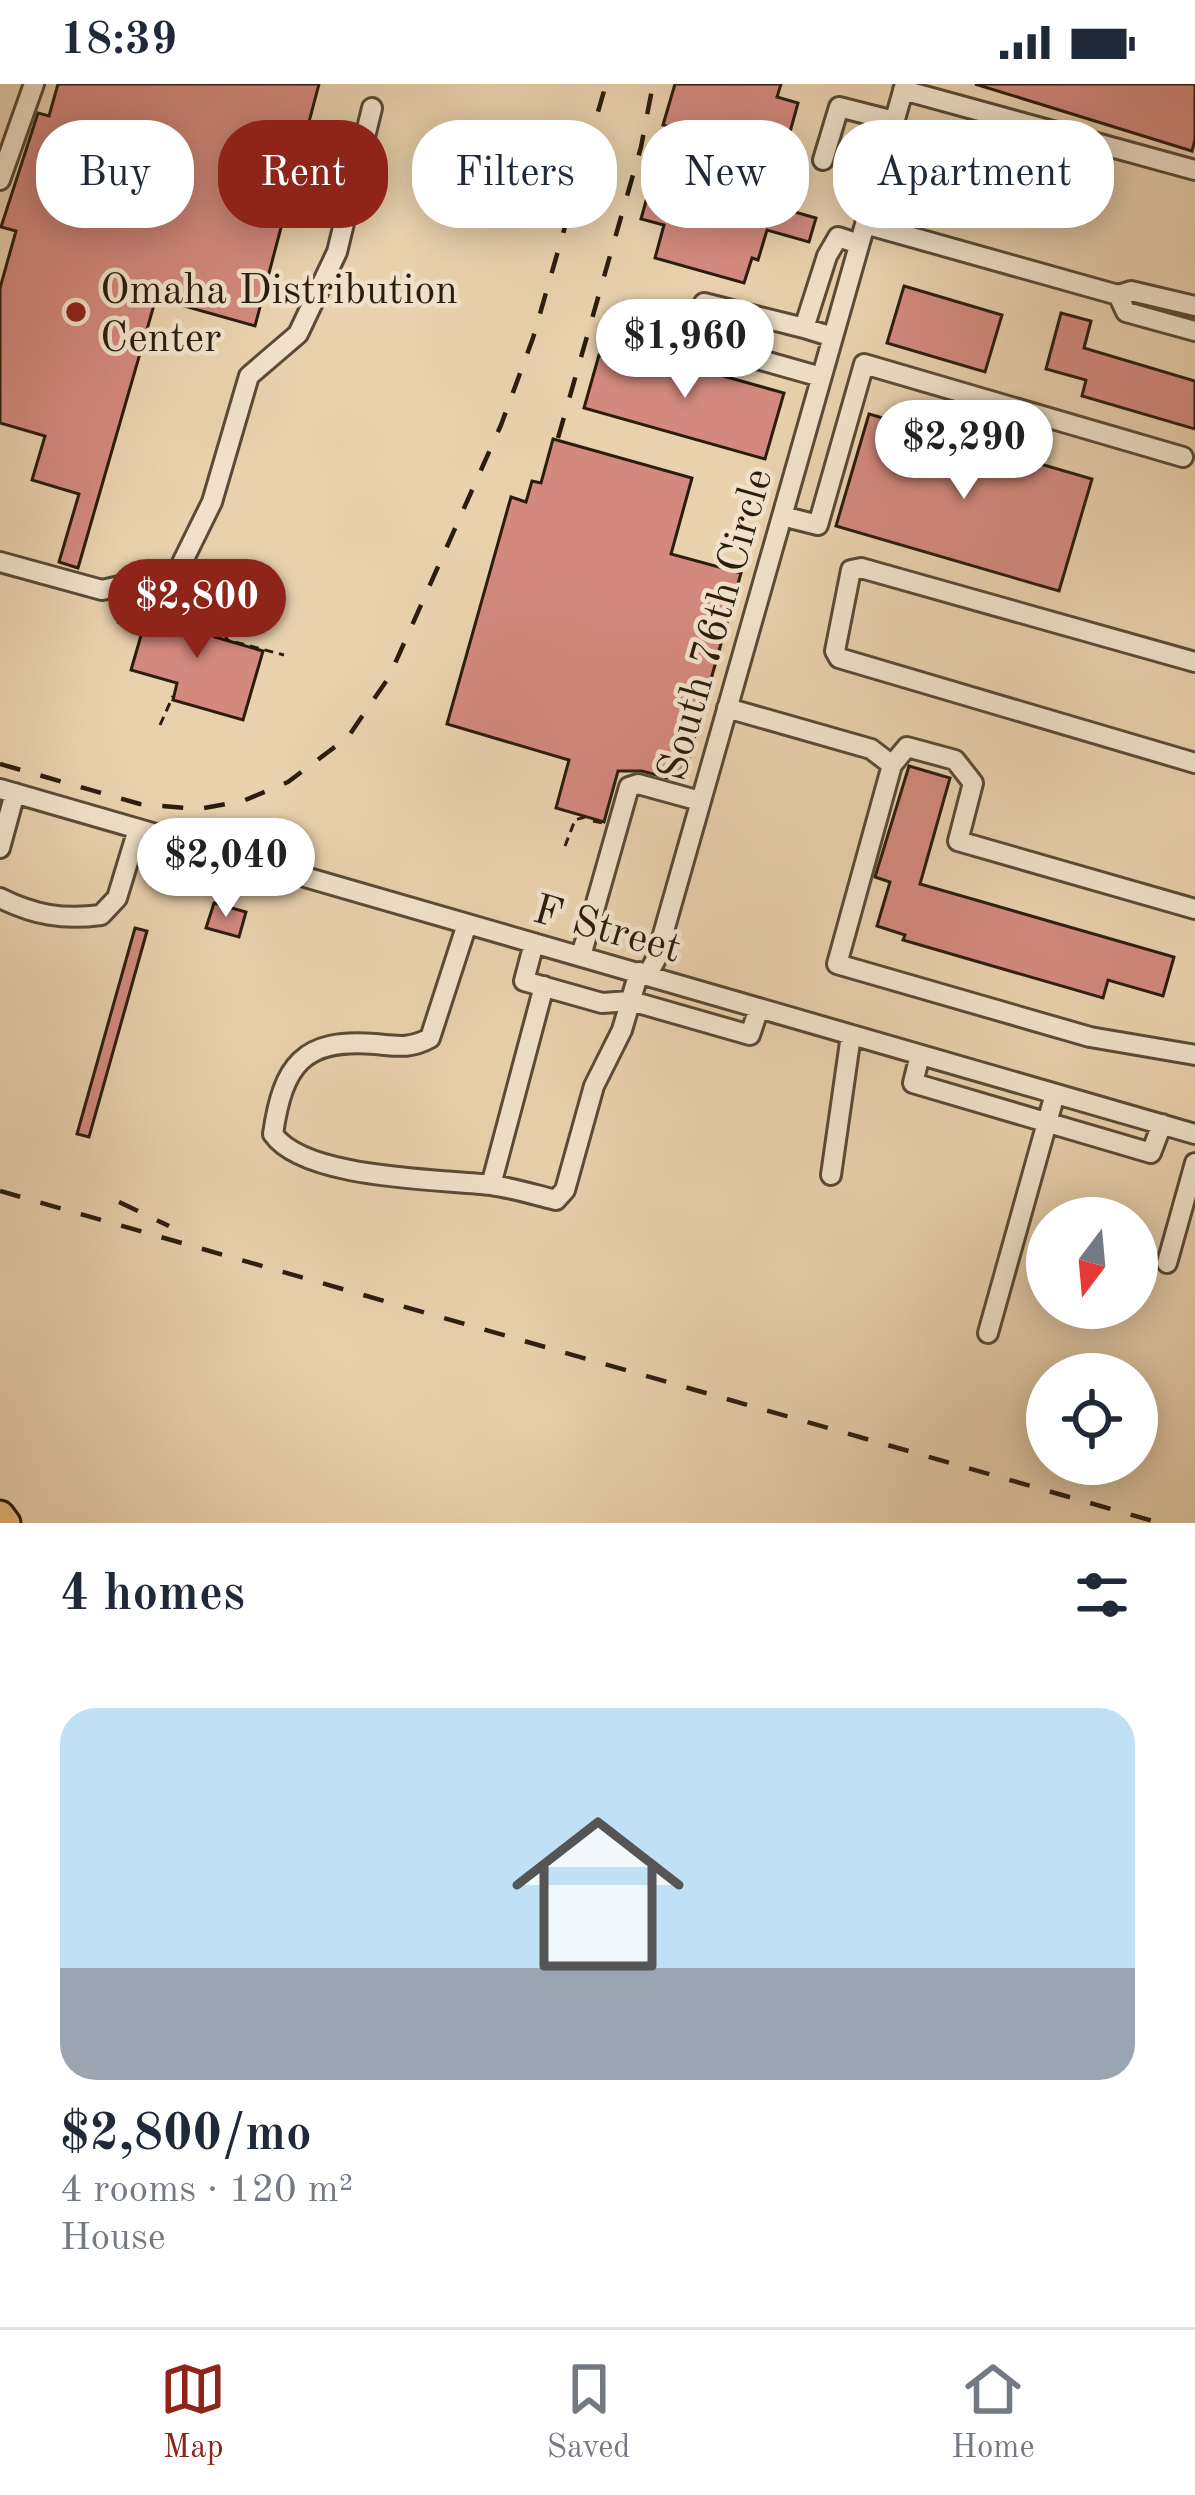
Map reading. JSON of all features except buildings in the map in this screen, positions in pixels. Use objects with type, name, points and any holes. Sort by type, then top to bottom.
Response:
[{"type":"highway","points":[[0,1515],[6,1523]]},
{"type":"street","points":[[0,180],[34,84]]},
{"type":"street","points":[[904,87],[946,93],[1195,170]]},
{"type":"street","name":"South 76th Circle","points":[[895,120],[904,87]]},
{"type":"street","points":[[835,120],[839,106],[887,120]]},
{"type":"street","points":[[0,562],[102,590],[178,572],[212,502],[249,376],[298,334],[337,252],[372,108]]},
{"type":"street","points":[[823,160],[833,126]]},
{"type":"street","name":"South 76th Circle","points":[[490,1185],[556,1200],[565,1190],[594,1086],[644,973],[700,801],[864,228]]},
{"type":"street","points":[[879,228],[1118,295],[1131,291],[1195,307]]},
{"type":"street","points":[[804,328],[827,256],[838,237],[859,244]]},
{"type":"street","points":[[1118,295],[1126,312],[1195,331]]},
{"type":"street","points":[[704,304],[804,328],[864,364],[1183,457]]},
{"type":"street","points":[[736,353],[821,377]]},
{"type":"street","points":[[782,516],[818,525],[864,364]]},
{"type":"street","points":[[1195,662],[861,568],[851,570],[835,651],[839,658],[1195,763]]},
{"type":"street","points":[[119,616],[123,586]]},
{"type":"street","points":[[727,708],[871,749],[892,765]]},
{"type":"street","points":[[1195,909],[958,841],[973,783],[956,760],[908,747],[892,765],[837,964],[1090,1037],[1195,1055]]},
{"type":"street","points":[[580,956],[629,787],[638,784],[700,801]]},
{"type":"street","points":[[0,848],[8,791]]},
{"type":"street","name":"F Street","points":[[8,791],[1195,1134]]},
{"type":"street","points":[[0,898],[28,912],[70,920],[101,915],[117,898],[138,830]]},
{"type":"street","points":[[467,924],[430,1039],[412,1047],[325,1043],[298,1058],[273,1134],[284,1149],[373,1177],[490,1185],[544,986]]},
{"type":"street","points":[[534,943],[524,981],[602,1003],[631,1001],[750,1035],[759,1008]]},
{"type":"street","points":[[831,1175],[851,1034]]},
{"type":"street","points":[[920,1054],[913,1083],[1151,1154],[1162,1124]]},
{"type":"street","points":[[988,1333],[1055,1094]]},
{"type":"street","points":[[1167,1263],[1195,1162]]},
{"type":"path","points":[[196,597],[207,601],[204,616],[221,620],[227,640],[284,655]]},
{"type":"path","points":[[119,616],[142,630]]},
{"type":"path","points":[[160,725],[172,696]]},
{"type":"path","points":[[565,846],[574,820],[585,817]]},
{"type":"railway","points":[[0,764],[140,804],[199,809],[243,801],[288,782],[348,737],[389,677],[501,425],[533,338],[606,84]]},
{"type":"railway","points":[[558,438],[641,147],[653,84]]},
{"type":"railway","points":[[0,1191],[1160,1523]]},
{"type":"railway","points":[[119,1202],[169,1226]]},
{"type":"place","name":"Omaha Distribution Center","points":[[76,312]]}]
